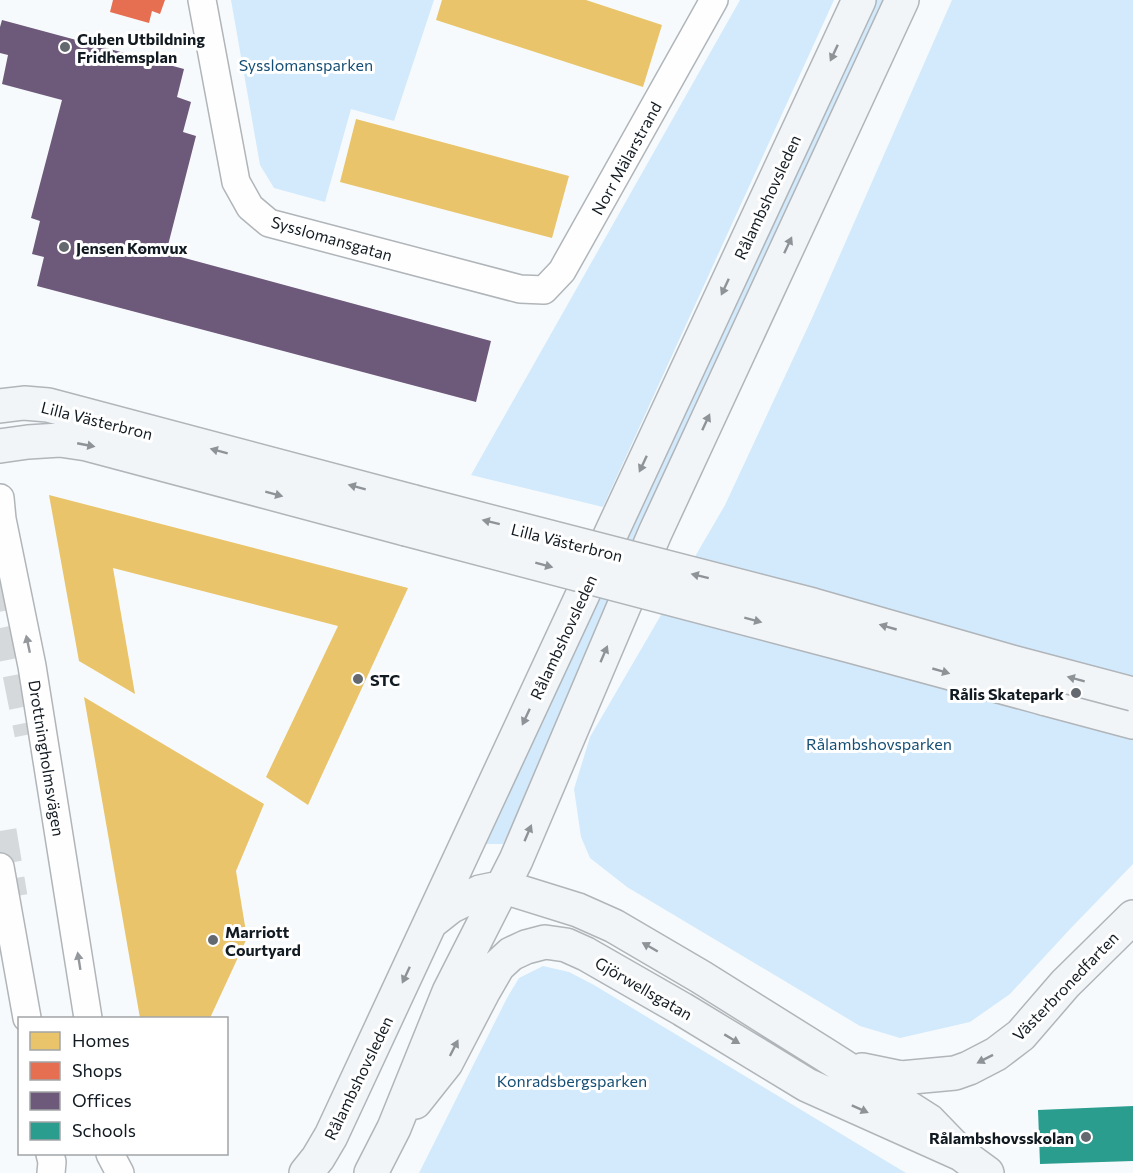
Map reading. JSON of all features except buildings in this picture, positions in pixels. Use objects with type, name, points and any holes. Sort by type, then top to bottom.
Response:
[{"type":"main road","name":"Rålambshovsleden","points":[[306,1173],[332,1136],[859,0]]},
{"type":"main road","points":[[371,1173],[394,1128],[449,992],[516,860],[655,533],[902,0]]},
{"type":"main road","name":"Lilla Västerbron","points":[[0,406],[24,403],[48,405],[410,516],[851,646],[1133,722]]},
{"type":"main road","name":"Lilla Västerbron","points":[[0,446],[60,440],[87,444],[813,605],[1133,694]]},
{"type":"main road","points":[[475,941],[431,922],[450,907],[480,892],[504,887]]},
{"type":"main road","name":"Gjörwellsgatan","points":[[504,887],[578,910],[605,922],[701,977],[929,1121],[961,1154],[987,1173]]},
{"type":"main road","name":"Västerbronedfarten","points":[[824,1054],[862,1070],[901,1078],[955,1073],[969,1068],[996,1054],[1021,1035],[1065,984],[1133,917]]},
{"type":"main road","name":"Gjörwellsgatan","points":[[394,1128],[446,1063],[498,966],[511,954],[545,942],[566,945],[586,954],[807,1084],[961,1154]]},
{"type":"street","name":"Sysslomansgatan","points":[[202,0],[236,182],[250,207],[269,223],[520,289]]},
{"type":"street","name":"Norr Mälarstrand","points":[[520,289],[544,290],[562,271],[714,0]]},
{"type":"street","name":"Drottningholmsvägen","points":[[0,498],[2,519],[32,666],[88,1017]]},
{"type":"street","points":[[0,867],[27,1017]]},
{"type":"street","points":[[51,1155],[51,1173]]},
{"type":"street","points":[[111,1155],[120,1173]]},
{"type":"green space","name":"Sysslomansparken","points":[[231,0],[434,0],[394,121],[351,109],[325,202],[274,188],[260,165]]},
{"type":"green space","points":[[740,0],[834,0],[603,507],[471,475]]},
{"type":"green space","points":[[875,0],[895,0],[648,534],[503,844],[481,844]]},
{"type":"green space","name":"Rålambshovsparken","points":[[952,0],[1133,0],[1133,864],[1010,994],[970,1022],[900,1038],[860,1026],[627,887],[590,858],[581,837],[574,789],[590,737],[725,505],[813,316]]},
{"type":"green space","name":"Konradsbergsparken","points":[[543,966],[569,972],[594,985],[906,1173],[419,1173],[507,998],[519,978]]},
{"type":"tunnel","points":[[0,578],[31,734]]},
{"type":"tunnel","points":[[0,831],[11,897]]},
{"type":"place","name":"Cuben Utbildning Fridhemsplan","points":[[65,47]]},
{"type":"place","name":"Jensen Komvux","points":[[64,247]]},
{"type":"place","name":"STC","points":[[358,679]]},
{"type":"place","name":"Rålis Skatepark","points":[[1076,693]]},
{"type":"place","name":"Marriott Courtyard","points":[[213,940]]},
{"type":"place","name":"Rålambshovsskolan","points":[[1086,1137]]}]
